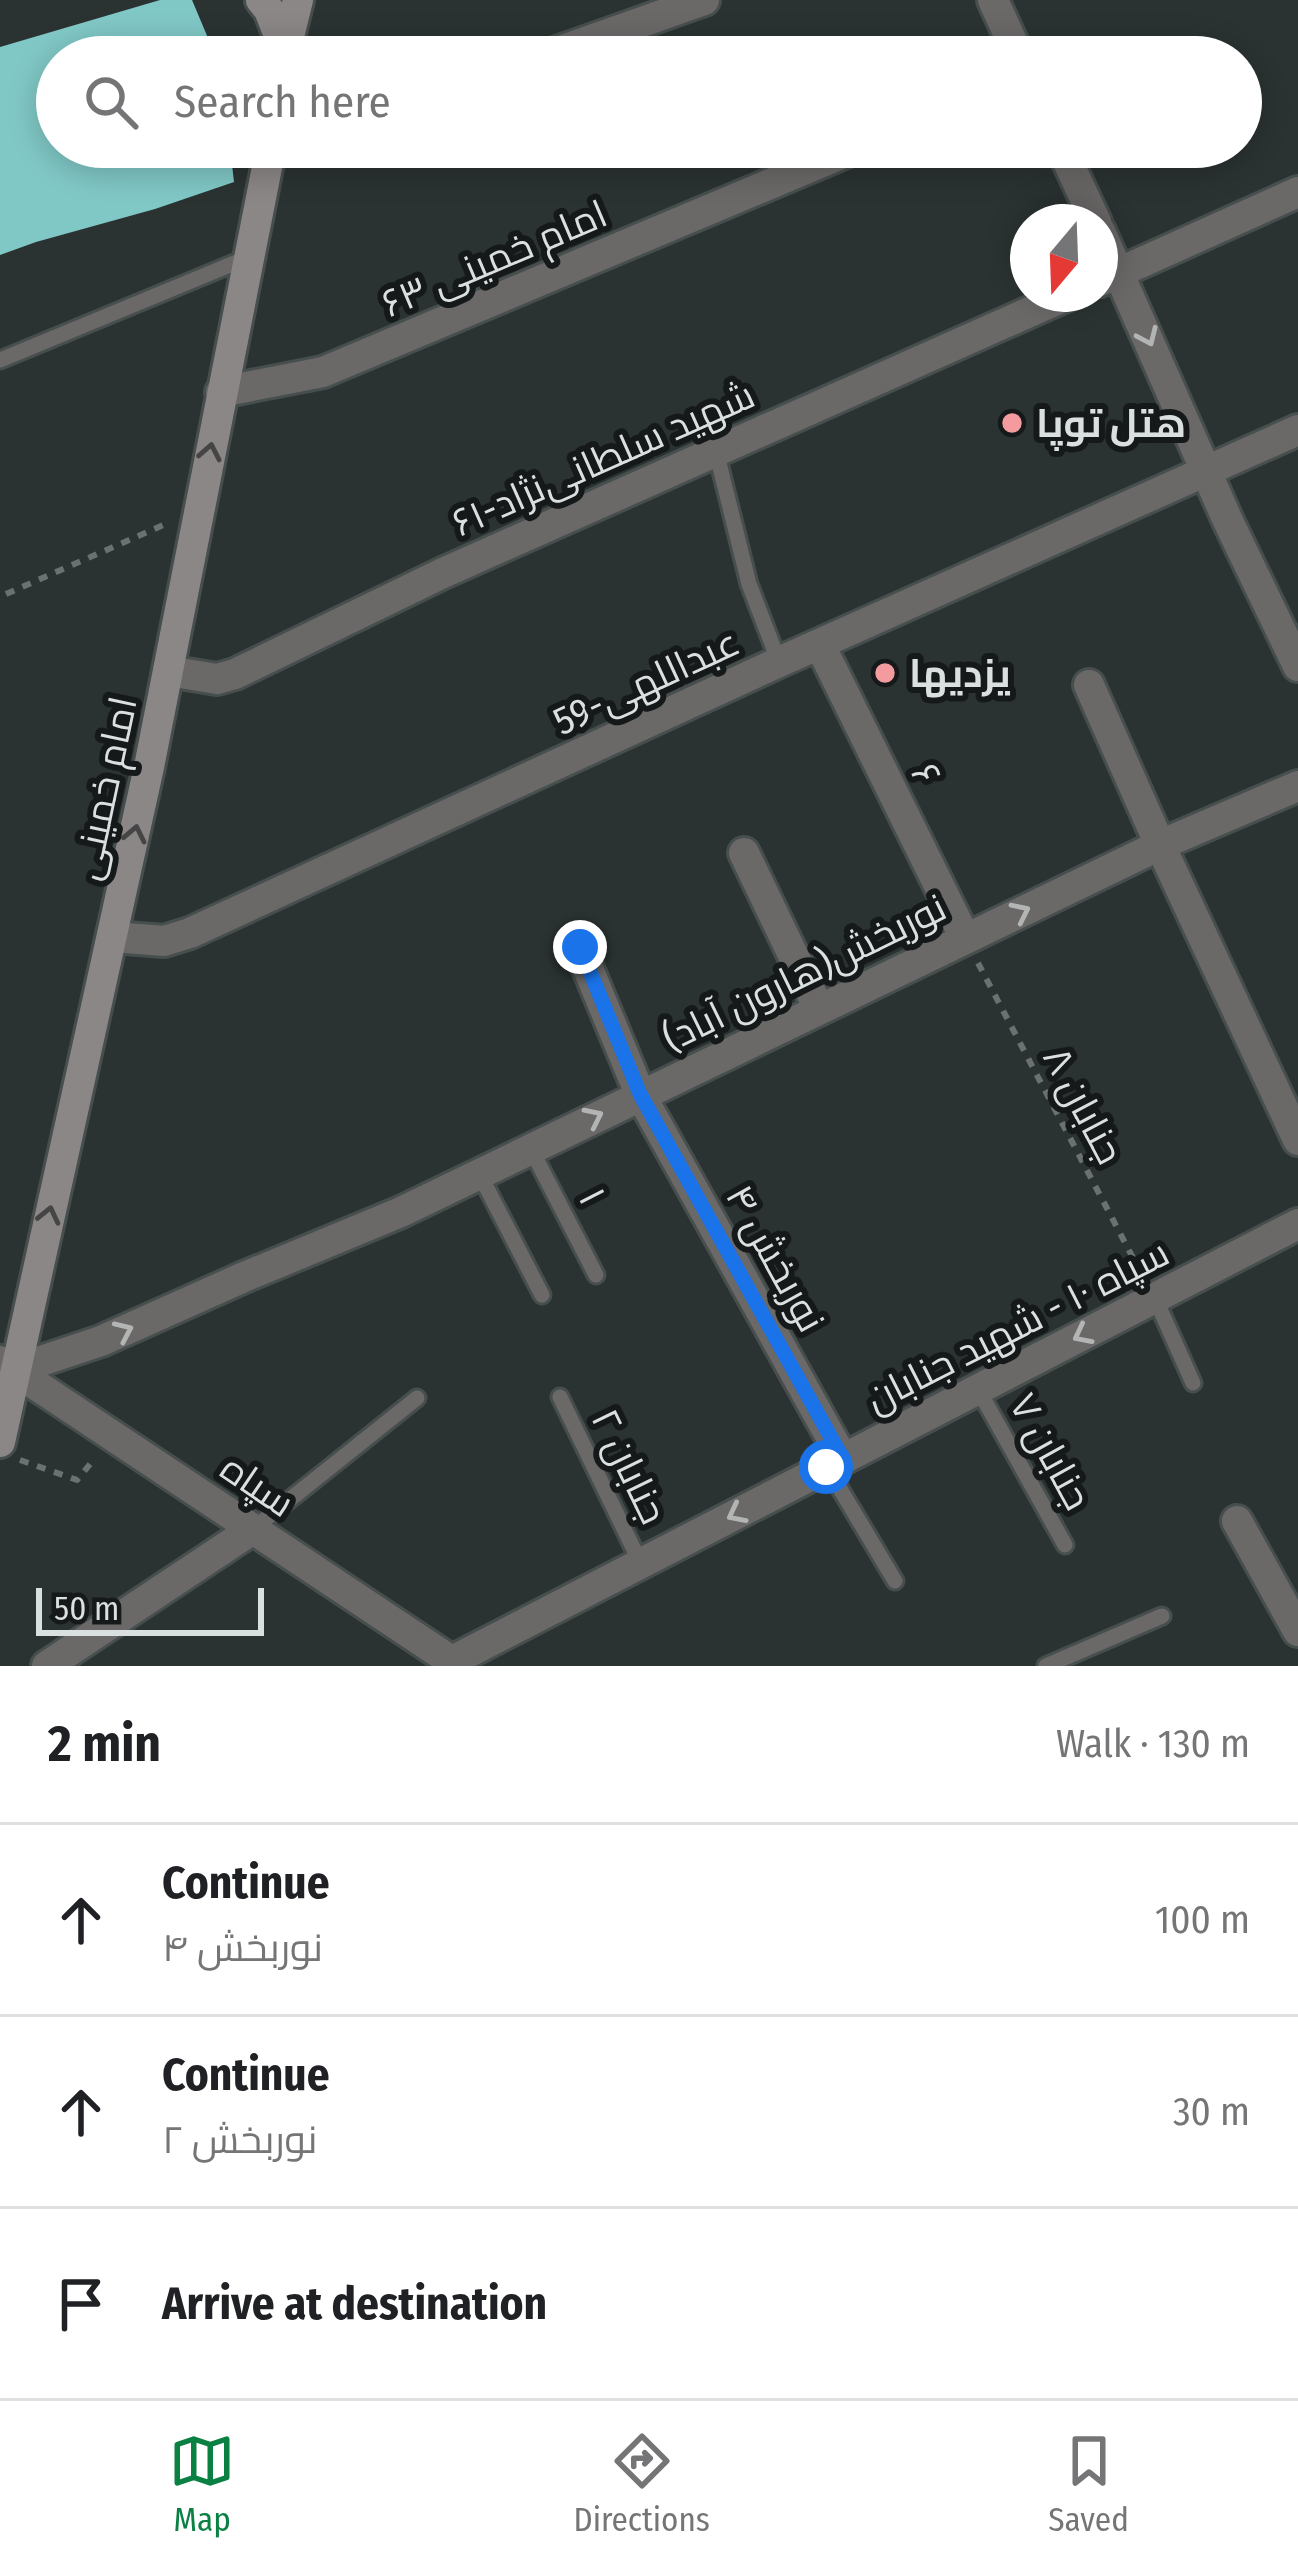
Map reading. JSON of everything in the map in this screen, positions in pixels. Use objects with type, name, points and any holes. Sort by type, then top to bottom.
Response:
[{"type":"main road","points":[[261,0],[277,36]]},
{"type":"main road","points":[[289,36],[298,0]]},
{"type":"main road","name":"امام خمینی","points":[[10,1451],[7,1366],[113,938],[267,168]]},
{"type":"street","points":[[602,36],[704,0]]},
{"type":"street","points":[[993,0],[1009,36]]},
{"type":"street","name":"امام خمینی ۶۳","points":[[221,392],[322,372],[808,168]]},
{"type":"street","points":[[1071,168],[1088,204]]},
{"type":"street","points":[[1118,272],[1298,192]]},
{"type":"street","points":[[1118,292],[1298,666]]},
{"type":"street","name":"شهید سلطانی‌نژاد-۶۱","points":[[168,671],[217,679],[235,674],[443,573],[1029,312]]},
{"type":"street","name":"عبداللهی-59","points":[[113,938],[164,940],[190,934],[779,662],[1298,430]]},
{"type":"street","name":"۶","points":[[820,645],[965,938]]},
{"type":"street","points":[[1089,685],[1298,1140]]},
{"type":"street","name":"نوربخش(هارون آباد)","points":[[7,1366],[101,1341],[400,1212],[1160,844],[1298,786]]},
{"type":"street","points":[[744,853],[819,1009]]},
{"type":"street","name":"نوربخش ۴","points":[[580,947],[640,1094],[835,1463]]},
{"type":"street","name":"سپاه ۱۰ - شهید جنابان","points":[[455,1663],[1298,1223]]},
{"type":"street","name":"سپاه","points":[[7,1366],[455,1663]]},
{"type":"street","points":[[1237,1521],[1298,1631]]},
{"type":"street","points":[[47,1666],[253,1529]]},
{"type":"lane","points":[[0,360],[249,256]]},
{"type":"lane","points":[[716,451],[749,584],[779,662]]},
{"type":"lane","name":"۱","points":[[530,1147],[596,1275]]},
{"type":"lane","points":[[479,1173],[542,1295]]},
{"type":"lane","points":[[1155,1298],[1192,1383]]},
{"type":"lane","name":"جنابان ۷","points":[[978,1389],[1065,1545]]},
{"type":"lane","points":[[253,1529],[417,1397]]},
{"type":"lane","name":"جنابان ۲","points":[[560,1397],[640,1564]]},
{"type":"lane","points":[[835,1463],[895,1581]]},
{"type":"lane","points":[[1046,1666],[1162,1616]]},
{"type":"path","points":[[6,594],[199,509]]},
{"type":"path","name":"جنابان ۸","points":[[965,938],[1155,1298]]},
{"type":"path","points":[[10,1451],[77,1480],[113,1436]]},
{"type":"building","points":[[160,0],[192,0],[207,36],[37,36]]},
{"type":"building","points":[[36,36],[36,168],[232,168],[234,182],[0,255],[0,47]]},
{"type":"place","name":"هتل توپا","points":[[1012,423]]},
{"type":"place","name":"یزدیها","points":[[885,673]]},
{"type":"route","points":[[580,947],[640,1094],[843,1459],[826,1467]]}]
